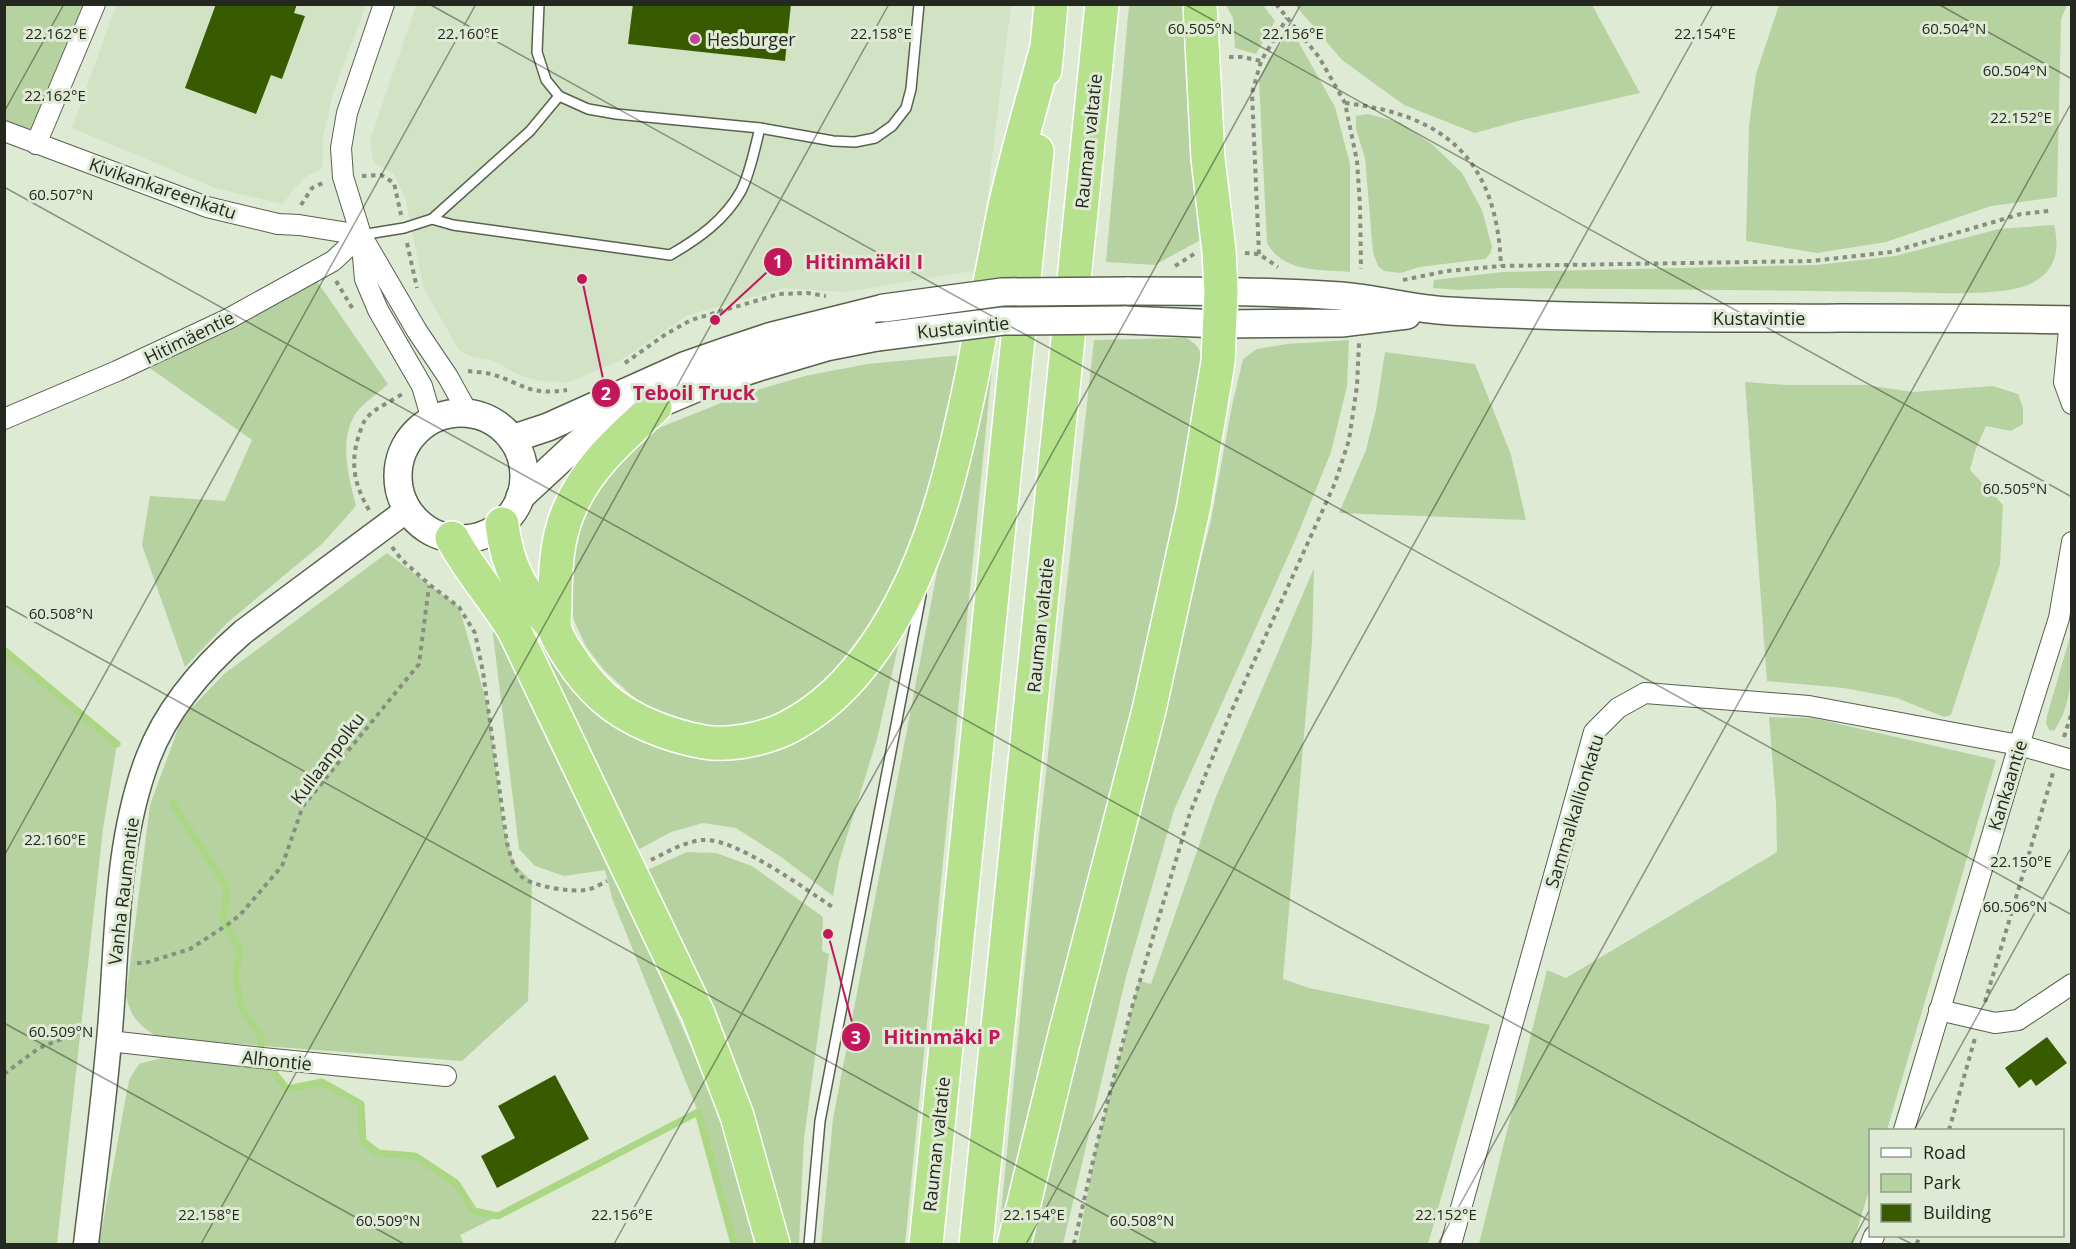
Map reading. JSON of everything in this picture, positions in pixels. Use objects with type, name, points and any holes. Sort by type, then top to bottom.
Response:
[{"type":"highway","name":"Rauman valtatie","points":[[926,1245],[1051,4]]},
{"type":"highway","name":"Rauman valtatie","points":[[976,1245],[1102,4]]},
{"type":"highway","points":[[1014,1245],[1065,1035],[1149,710],[1194,505],[1218,362],[1221,291],[1219,251],[1208,159],[1200,4]]},
{"type":"highway","points":[[502,524],[509,564],[531,601],[555,629],[582,675],[605,699],[629,715],[678,735],[706,742],[757,739],[780,730],[835,696],[881,638],[902,602],[932,536],[956,452],[1004,211],[1047,47]]},
{"type":"highway","points":[[555,629],[558,542],[569,508],[610,448],[656,406]]},
{"type":"highway","points":[[452,538],[461,555],[495,599],[514,630],[698,1014],[737,1116],[773,1245]]},
{"type":"main road","name":"Kustavintie","points":[[512,439],[548,427],[674,370],[772,336],[884,308],[1002,292],[1221,291],[1342,296],[1447,311],[1691,318],[1984,318],[2071,314]]},
{"type":"main road","name":"Kustavintie","points":[[520,497],[574,446],[597,430],[701,386],[826,347],[1003,321],[1341,323],[1447,311]]},
{"type":"main road","points":[[468,413],[485,418],[500,427],[512,439],[521,457],[524,477],[520,497],[513,512],[502,524],[487,533],[470,538],[452,538],[435,533],[419,523],[407,510],[399,490],[398,470],[404,450],[415,433],[432,420],[449,414],[468,413]]},
{"type":"street","points":[[36,144],[95,4]]},
{"type":"street","points":[[384,4],[347,113],[341,148],[344,177],[361,235],[365,279],[378,310],[422,386],[432,420]]},
{"type":"street","name":"Kivikankareenkatu","points":[[4,131],[207,207],[278,224],[361,235]]},
{"type":"street","points":[[361,235],[468,413]]},
{"type":"street","name":"Hitimäentie","points":[[4,419],[117,372],[228,320],[333,261],[361,235]]},
{"type":"street","points":[[2071,314],[2064,382],[2072,404]]},
{"type":"street","name":"Vanha Raumantie","points":[[86,1245],[110,1030],[123,862],[130,821],[149,757],[176,707],[204,669],[243,632],[407,510]]},
{"type":"street","name":"Kankaantie","points":[[1905,1129],[2059,618],[2072,542]]},
{"type":"street","name":"Sammalkallionkatu","points":[[1451,1245],[1594,732],[1618,708],[1645,693],[1809,706],[2019,745],[2065,758]]},
{"type":"street","points":[[1939,1010],[1995,1023],[2018,1020],[2072,984]]},
{"type":"street","name":"Alhontie","points":[[110,1030],[262,1058],[446,1076]]},
{"type":"lane","points":[[539,4],[537,52],[546,80],[559,96],[588,109],[607,113],[760,128],[833,141],[855,142],[875,138],[892,126],[906,108],[911,88],[919,4]]},
{"type":"lane","points":[[361,235],[404,228],[432,219],[530,131],[559,96]]},
{"type":"lane","points":[[432,219],[453,225],[670,255],[698,239],[726,212],[737,197],[742,189],[760,128]]},
{"type":"lane","points":[[809,1245],[820,1121],[932,536]]},
{"type":"path","points":[[1276,4],[1319,57],[1345,103],[1357,161],[1360,269]]},
{"type":"path","points":[[1284,271],[1259,254],[1252,93],[1261,61],[1287,18]]},
{"type":"path","points":[[1227,57],[1261,61]]},
{"type":"path","points":[[1345,103],[1374,106],[1402,114],[1430,126],[1457,145],[1478,170],[1494,206],[1500,239],[1501,266]]},
{"type":"path","points":[[1398,281],[1447,271],[1501,266],[1812,261],[1891,252],[2021,214],[2049,211]]},
{"type":"path","points":[[620,366],[666,334],[691,320],[779,294],[807,293],[836,298]]},
{"type":"path","points":[[1074,1245],[1130,1014],[1190,813],[1231,712],[1335,483],[1349,440],[1357,386],[1359,333]]},
{"type":"path","points":[[448,377],[467,371],[490,374],[528,390],[551,393],[574,389]]},
{"type":"path","points":[[422,386],[405,393],[365,420],[353,459],[358,492],[379,530],[402,560],[459,607],[475,633],[483,672],[507,843],[514,864],[523,877],[545,886],[569,891],[588,890],[608,881]]},
{"type":"path","name":"Kullaanpolku","points":[[114,961],[145,963],[190,949],[240,915],[261,891],[282,866],[303,806],[419,664],[430,585]]},
{"type":"path","points":[[1950,1129],[1980,1019],[2065,758],[2072,712]]},
{"type":"path","points":[[648,861],[678,847],[703,840],[723,843],[744,851],[834,908]]},
{"type":"path","points":[[4,1074],[39,1048],[110,1030]]},
{"type":"shaded area","points":[[116,5],[366,5],[333,93],[323,137],[322,168],[306,177],[283,204],[215,188],[72,128]]},
{"type":"shaded area","points":[[416,5],[1011,5],[978,270],[845,292],[785,288],[688,315],[621,360],[569,382],[540,381],[521,376],[492,360],[472,357],[459,350],[424,289],[405,197],[394,174],[374,163],[370,141]]},
{"type":"green space","points":[[4,5],[95,5],[36,144],[5,131]]},
{"type":"green space","points":[[1129,5],[1185,5],[1185,47],[1204,238],[1155,265],[1106,262]]},
{"type":"green space","points":[[1226,5],[1263,5],[1275,21],[1256,54],[1235,48],[1233,18]]},
{"type":"green space","points":[[1295,5],[1592,5],[1640,93],[1475,133],[1404,105],[1342,60]]},
{"type":"green space","points":[[1779,5],[2067,5],[2061,19],[2057,197],[1991,206],[1886,242],[1817,253],[1746,241],[1749,126],[1756,74]]},
{"type":"green space","points":[[1286,37],[1293,38],[1299,43],[1335,107],[1350,164],[1350,272],[1293,265],[1274,253],[1267,243],[1259,80],[1269,58]]},
{"type":"green space","points":[[1368,114],[1401,123],[1433,145],[1462,173],[1482,210],[1492,247],[1485,259],[1419,267],[1401,273],[1384,271],[1378,266],[1373,252],[1365,158],[1356,129],[1356,116]]},
{"type":"green space","points":[[2054,225],[2056,251],[2051,266],[2032,283],[2003,291],[1941,293],[1433,288],[1434,280],[1503,272],[1817,265],[1895,256],[1999,229]]},
{"type":"green space","points":[[316,280],[388,384],[356,413],[347,435],[347,459],[356,506],[323,543],[227,623],[185,667],[142,545],[150,496],[225,501],[252,440],[147,366]]},
{"type":"green space","points":[[1186,338],[1198,348],[1202,364],[1179,501],[1112,795],[998,1244],[1028,935],[1094,340]]},
{"type":"green space","points":[[1349,340],[1347,386],[1331,452],[1297,536],[1174,810],[1126,977],[1063,1244],[1029,1244],[1211,520],[1243,359],[1257,349],[1287,344]]},
{"type":"green space","points":[[988,348],[994,348],[905,1244],[821,1244],[833,1119],[940,556]]},
{"type":"green space","points":[[1385,352],[1475,364],[1511,455],[1526,520],[1339,513],[1366,450],[1376,410]]},
{"type":"green space","points":[[962,355],[921,524],[900,575],[867,634],[819,691],[772,722],[711,731],[650,710],[604,670],[587,648],[575,623],[569,605],[567,578],[579,513],[619,461],[656,429],[746,393],[805,376],[867,364]]},
{"type":"green space","points":[[1745,382],[1787,385],[1866,385],[1913,392],[1993,386],[2018,394],[2023,408],[2023,424],[2011,431],[1986,426],[1970,470],[2003,505],[2000,564],[1951,715],[1944,717],[1897,698],[1844,688],[1767,681]]},
{"type":"green space","points":[[387,553],[459,607],[488,707],[504,829],[514,864],[532,881],[528,1001],[462,1061],[159,1038],[138,1021],[126,997],[150,805],[182,718],[224,674]]},
{"type":"green space","points":[[1314,568],[1312,642],[1283,979],[1309,988],[1490,1025],[1428,1244],[1078,1244],[1096,1148],[1139,981],[1151,984],[1215,799]]},
{"type":"green space","points":[[506,585],[551,661],[573,690],[612,724],[649,743],[682,753],[764,748],[904,621],[877,739],[839,862],[833,896],[781,857],[736,828],[703,823],[671,832],[636,851]]},
{"type":"green space","points":[[492,626],[613,869],[715,1102],[760,1244],[734,1244],[698,1112],[612,898],[605,870],[564,876],[535,866],[519,849]]},
{"type":"green space","points":[[2071,633],[2071,671],[2068,696],[2061,720],[2054,731],[2049,730],[2046,723],[2047,716]]},
{"type":"green space","points":[[5,650],[117,744],[103,829],[57,1244],[5,1244]]},
{"type":"green space","points":[[1769,717],[1813,718],[1996,760],[1887,1129],[1869,1129],[1869,1190],[1853,1244],[1479,1244],[1547,970],[1566,978],[1777,852],[1776,803]]},
{"type":"green space","points":[[687,852],[716,853],[752,866],[823,917],[822,951],[829,954],[804,1138],[799,1244],[791,1244],[753,1126],[645,871]]},
{"type":"green space","points":[[165,1057],[270,1069],[287,1089],[322,1082],[361,1104],[363,1141],[378,1153],[415,1156],[456,1183],[474,1211],[498,1216],[460,1235],[464,1244],[99,1244],[129,1080],[139,1064]]},
{"type":"building","points":[[216,4],[297,4],[294,13],[305,16],[282,79],[271,75],[256,114],[185,88]]},
{"type":"building","points":[[633,4],[791,4],[785,61],[628,44]]},
{"type":"building","points":[[2047,1037],[2067,1063],[2036,1086],[2031,1079],[2019,1088],[2005,1068]]},
{"type":"building","points":[[555,1075],[589,1139],[497,1188],[481,1156],[515,1138],[498,1106]]},
{"type":"waterway","points":[[4,650],[117,744]]},
{"type":"waterway","points":[[173,804],[227,888],[223,919],[240,950],[235,976],[242,1009],[260,1035],[262,1058],[287,1089],[322,1082],[361,1104],[363,1141],[378,1153],[415,1156],[456,1183],[474,1211],[498,1216],[698,1112],[734,1244]]},
{"type":"place","name":"Hesburger","points":[[695,39]]},
{"type":"place","name":"Teboil Truck","points":[[582,279]]},
{"type":"place","name":"HitinmäkiI I","points":[[715,320]]},
{"type":"place","name":"Hitinmäki P","points":[[828,934]]}]
